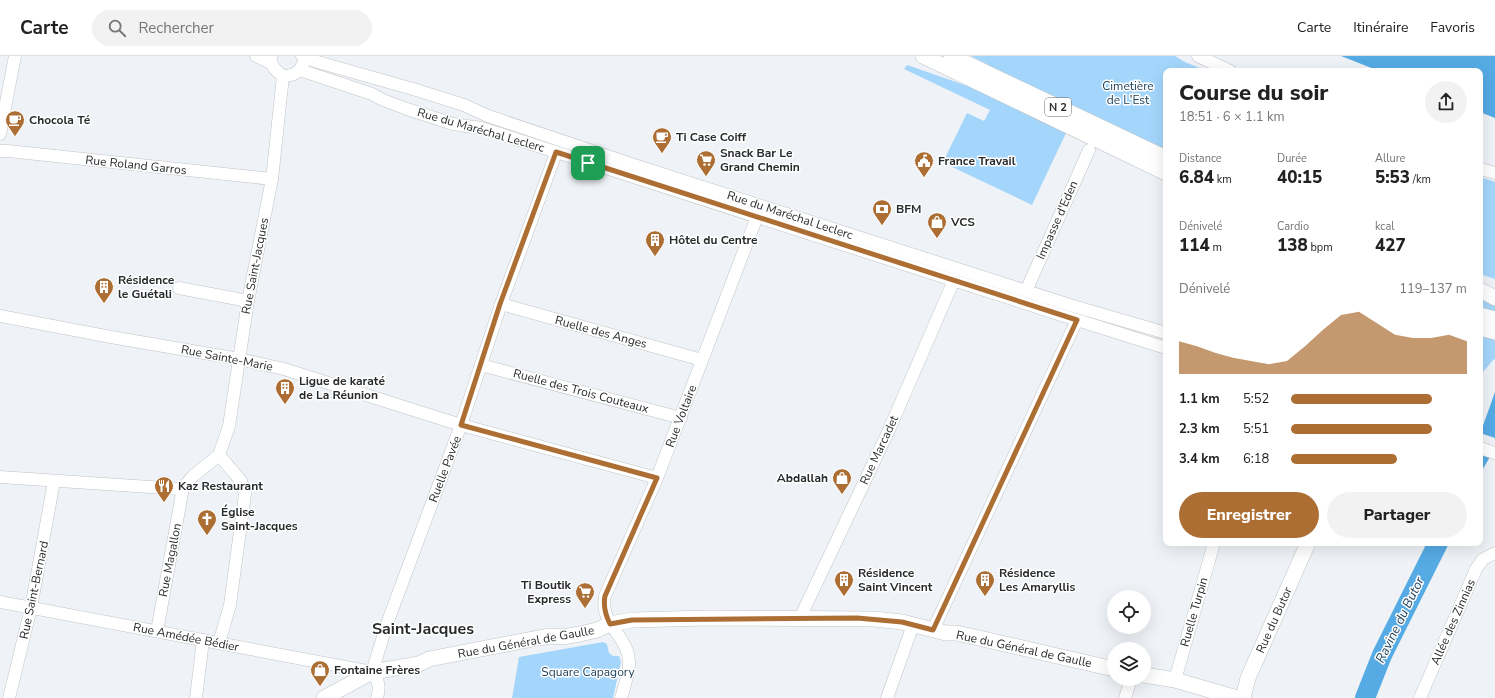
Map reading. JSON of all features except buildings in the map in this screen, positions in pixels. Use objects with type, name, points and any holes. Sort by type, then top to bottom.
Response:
[{"type":"main road","name":"N 2","points":[[923,56],[1163,172]]},
{"type":"main road","name":"N 2","points":[[951,56],[1163,157]]},
{"type":"main road","points":[[1483,292],[1495,298]]},
{"type":"main road","points":[[1483,316],[1495,318]]},
{"type":"main road","points":[[1483,329],[1495,332]]},
{"type":"main road","name":"Rue du Butor","points":[[1243,698],[1248,678],[1307,546]]},
{"type":"main road","name":"Rue du Général de Gaulle","points":[[324,698],[372,672],[419,664],[429,659],[538,638],[551,636],[562,637],[597,630],[610,624],[632,620],[707,618],[874,619],[957,633],[1107,667]]},
{"type":"main road","points":[[1151,676],[1175,680],[1237,698]]},
{"type":"street","points":[[0,134],[15,56]]},
{"type":"street","points":[[256,56],[271,59],[276,71],[283,76],[293,75],[300,70]]},
{"type":"street","name":"Rue du Maréchal Leclerc","points":[[1163,332],[759,211],[556,152],[481,128],[447,122],[407,109],[372,94],[300,70],[303,64],[302,56],[314,61],[413,89],[456,103],[496,118],[759,211],[954,280],[1163,347]]},
{"type":"street","points":[[1198,56],[1224,68]]},
{"type":"street","name":"Rue Saint-Jacques","points":[[219,455],[229,426],[248,301],[272,179],[283,76]]},
{"type":"street","name":"Impasse d'Eden","points":[[1026,291],[1089,150]]},
{"type":"street","name":"Rue Roland Garros","points":[[0,151],[15,151],[272,179]]},
{"type":"street","name":"Ruelle Pavée","points":[[372,672],[388,621],[461,425],[500,304],[556,152]]},
{"type":"street","points":[[1483,170],[1495,174]]},
{"type":"street","name":"Rue Voltaire","points":[[621,698],[630,663],[625,646],[605,614],[603,602],[657,478],[681,418],[759,211]]},
{"type":"street","name":"Rue Marcadet","points":[[800,618],[889,430],[954,280]]},
{"type":"street","points":[[179,288],[248,301]]},
{"type":"street","points":[[1483,290],[1495,288]]},
{"type":"street","name":"Ruelle des Anges","points":[[500,304],[702,360]]},
{"type":"street","name":"Rue Sainte-Marie","points":[[0,316],[111,337],[239,358],[284,369],[461,425],[657,478]]},
{"type":"street","points":[[933,630],[1077,320]]},
{"type":"street","name":"Ruelle des Trois Couteaux","points":[[481,365],[681,418]]},
{"type":"street","points":[[1483,449],[1495,453]]},
{"type":"street","points":[[0,477],[181,488],[219,455],[241,481],[245,494],[230,605],[219,643]]},
{"type":"street","name":"Rue Saint-Bernard","points":[[9,698],[32,608],[54,480]]},
{"type":"street","name":"Rue Magallon","points":[[157,631],[181,488]]},
{"type":"street","name":"Ruelle Turpin","points":[[1175,680],[1213,546]]},
{"type":"street","name":"Allée des Zinnias","points":[[1420,698],[1476,569],[1484,559],[1495,553]]},
{"type":"street","name":"Rue Amédée Bédier","points":[[0,602],[372,672]]},
{"type":"street","points":[[887,698],[914,625]]},
{"type":"street","points":[[196,698],[203,640]]},
{"type":"street","points":[[372,672],[379,683],[377,698]]},
{"type":"street","points":[[1125,698],[1129,686]]},
{"type":"green space","name":"Cimetière de L'Est","points":[[971,56],[1175,56],[1200,68],[1163,68],[1163,150],[1034,89]]},
{"type":"green space","points":[[907,65],[985,92],[1066,133],[1032,205],[946,164],[944,160],[967,113],[984,121],[990,110],[904,69]]},
{"type":"green space","points":[[1483,178],[1495,182],[1495,279],[1483,275]]},
{"type":"green space","points":[[1483,297],[1495,303],[1495,314],[1483,311]]},
{"type":"green space","points":[[1483,336],[1495,339],[1495,360],[1494,359],[1483,372]]},
{"type":"green space","name":"Square Capagory","points":[[603,642],[607,644],[609,653],[613,656],[619,656],[621,662],[613,698],[512,698],[519,657]]},
{"type":"shaded area","points":[[1341,56],[1495,56],[1495,118],[1483,113],[1483,68],[1371,68]]},
{"type":"shaded area","points":[[1495,392],[1495,448],[1483,469],[1483,426]]},
{"type":"pier","points":[[1483,434],[1495,438],[1495,452],[1483,454]]},
{"type":"waterway","name":"Ravine du Butor","points":[[1365,698],[1382,655],[1436,546]]},
{"type":"place","name":"Chocola Té","points":[[15,137]]},
{"type":"place","name":"Ti Case Coiff","points":[[662,154]]},
{"type":"place","name":"Snack Bar Le Grand Chemin","points":[[706,177]]},
{"type":"place","name":"France Travail","points":[[924,178]]},
{"type":"place","name":"BFM","points":[[882,226]]},
{"type":"place","name":"VCS","points":[[937,239]]},
{"type":"place","name":"Hôtel du Centre","points":[[655,257]]},
{"type":"place","name":"Résidence le Guétali","points":[[104,304]]},
{"type":"place","name":"Ligue de karaté de La Réunion","points":[[285,405]]},
{"type":"place","name":"Abdallah","points":[[842,495]]},
{"type":"place","name":"Kaz Restaurant","points":[[164,503]]},
{"type":"place","name":"Église Saint-Jacques","points":[[207,536]]},
{"type":"place","name":"Résidence Saint Vincent","points":[[844,597]]},
{"type":"place","name":"Résidence Les Amaryllis","points":[[985,597]]},
{"type":"place","name":"Ti Boutik Express","points":[[585,609]]},
{"type":"place","name":"Fontaine Frères","points":[[320,687]]},
{"type":"district","name":"Saint-Jacques","points":[[423,629]]},
{"type":"route","points":[[556,152],[588,163],[1077,320],[933,630],[902,622],[857,618],[707,618],[632,620],[610,624],[605,614],[603,602],[657,478],[461,425],[500,304],[556,152]]}]
